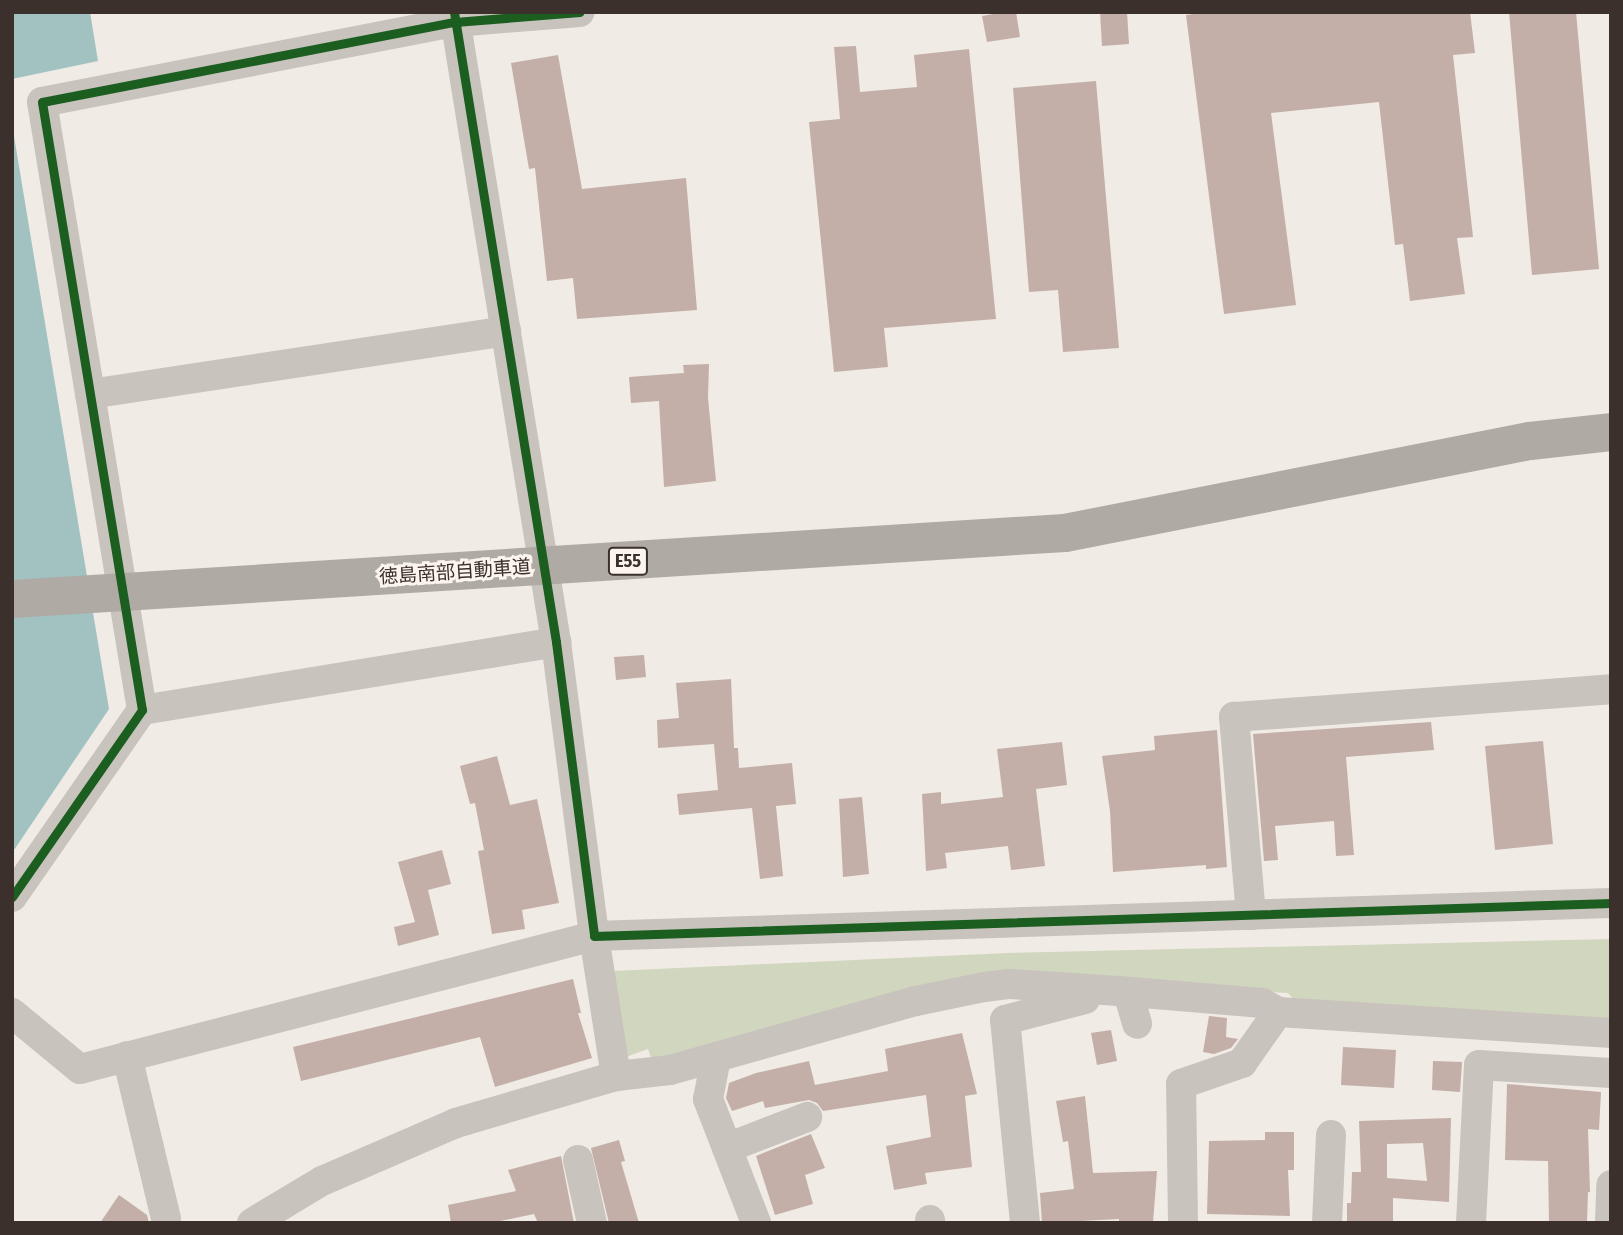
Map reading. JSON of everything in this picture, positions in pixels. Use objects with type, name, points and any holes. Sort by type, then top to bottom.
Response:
[{"type":"highway","name":"徳島南部自動車道","points":[[12,599],[1065,533],[1530,441],[1611,432]]},
{"type":"street","points":[[12,897],[142,710],[42,102],[455,17],[580,12]]},
{"type":"street","points":[[455,17],[556,642],[594,936],[616,1076]]},
{"type":"street","points":[[90,394],[506,331]]},
{"type":"street","points":[[142,710],[556,642]]},
{"type":"street","points":[[1251,915],[1234,717],[1611,689]]},
{"type":"street","points":[[12,1013],[80,1069],[594,936],[1611,903]]},
{"type":"street","points":[[252,1223],[322,1181],[456,1123],[616,1076],[670,1070],[857,1018],[917,1007],[1003,1005],[1124,992],[1262,1003],[1278,1012],[1611,1033]]},
{"type":"street","points":[[1124,992],[1137,1024]]},
{"type":"street","points":[[1003,1005],[1026,1223]]},
{"type":"street","points":[[1183,1223],[1181,1084],[1242,1063],[1278,1012]]},
{"type":"street","points":[[127,1056],[166,1218]]},
{"type":"street","points":[[708,1099],[716,1058]]},
{"type":"street","points":[[1471,1223],[1479,1065],[1611,1073]]},
{"type":"street","points":[[670,1070],[708,1099],[756,1223]]},
{"type":"street","points":[[727,1148],[807,1117]]},
{"type":"street","points":[[1327,1223],[1331,1135]]},
{"type":"street","points":[[578,1160],[592,1223]]},
{"type":"street","points":[[1610,1223],[1611,1185]]},
{"type":"green space","points":[[1611,939],[1611,1025],[1299,1005],[1288,993],[996,977],[654,1066],[648,1049],[623,1058],[613,971],[1007,953]]},
{"type":"water","points":[[12,12],[90,12],[98,61],[12,79]]},
{"type":"water","points":[[12,124],[109,709],[12,853]]},
{"type":"building","points":[[1016,12],[1020,37],[987,42],[982,16]]},
{"type":"building","points":[[1100,12],[1127,12],[1129,44],[1102,46]]},
{"type":"building","points":[[1207,12],[1470,12],[1475,53],[1453,55],[1473,237],[1457,238],[1465,294],[1410,301],[1403,244],[1395,245],[1379,102],[1271,113],[1296,305],[1224,314],[1186,15]]},
{"type":"building","points":[[1509,12],[1576,12],[1599,269],[1532,275]]},
{"type":"building","points":[[856,46],[860,92],[917,87],[914,55],[969,49],[996,319],[884,328],[888,367],[834,372],[809,122],[840,119],[834,47]]},
{"type":"building","points":[[558,55],[582,189],[686,178],[697,310],[577,319],[573,278],[547,281],[535,168],[529,169],[511,63]]},
{"type":"building","points":[[1096,81],[1119,348],[1063,352],[1058,290],[1029,292],[1013,88]]},
{"type":"building","points":[[709,364],[708,398],[716,481],[664,487],[659,401],[631,403],[629,377],[684,373],[683,365]]},
{"type":"building","points":[[644,655],[646,677],[616,680],[614,657]]},
{"type":"building","points":[[731,679],[734,748],[738,748],[739,768],[792,763],[796,804],[776,806],[783,876],[760,879],[752,808],[679,815],[677,794],[718,790],[714,744],[658,748],[657,720],[679,718],[676,683]]},
{"type":"building","points":[[1431,722],[1434,750],[1346,757],[1354,855],[1336,856],[1334,821],[1275,826],[1278,860],[1264,861],[1253,734]]},
{"type":"building","points":[[1217,730],[1227,867],[1206,869],[1206,865],[1113,872],[1110,811],[1102,756],[1155,750],[1154,736]]},
{"type":"building","points":[[1543,741],[1553,844],[1495,850],[1485,746]]},
{"type":"building","points":[[1062,742],[1067,785],[1036,789],[1045,866],[1011,870],[1008,846],[945,853],[947,868],[926,871],[922,794],[941,792],[941,804],[1003,797],[997,749]]},
{"type":"building","points":[[497,756],[510,805],[537,799],[559,903],[522,910],[525,929],[492,934],[478,851],[484,850],[475,803],[470,804],[460,766]]},
{"type":"building","points":[[862,797],[869,874],[843,877],[839,799]]},
{"type":"building","points":[[442,850],[451,884],[428,890],[439,935],[398,946],[394,927],[415,922],[398,862]]},
{"type":"building","points":[[573,979],[581,1013],[578,1013],[592,1058],[495,1087],[480,1037],[301,1081],[293,1047]]},
{"type":"building","points":[[1209,1016],[1227,1018],[1226,1037],[1238,1039],[1231,1048],[1214,1054],[1203,1052]]},
{"type":"building","points":[[1111,1030],[1117,1061],[1097,1065],[1091,1033]]},
{"type":"building","points":[[962,1033],[977,1094],[965,1096],[972,1167],[925,1173],[927,1184],[894,1190],[886,1146],[931,1137],[926,1095],[823,1111],[817,1103],[809,1100],[765,1108],[763,1101],[732,1111],[726,1098],[729,1083],[756,1073],[809,1061],[815,1085],[888,1071],[885,1049]]},
{"type":"building","points":[[1343,1047],[1396,1050],[1394,1088],[1341,1085]]},
{"type":"building","points":[[1433,1061],[1462,1062],[1460,1092],[1432,1090]]},
{"type":"building","points":[[1507,1084],[1601,1092],[1599,1130],[1588,1129],[1590,1192],[1587,1223],[1549,1223],[1548,1161],[1505,1160]]},
{"type":"building","points":[[1085,1096],[1093,1173],[1157,1171],[1153,1223],[1119,1223],[1119,1219],[1042,1223],[1040,1193],[1074,1189],[1068,1141],[1063,1142],[1056,1101]]},
{"type":"building","points":[[1451,1118],[1449,1202],[1393,1198],[1393,1221],[1347,1221],[1347,1203],[1351,1203],[1352,1172],[1361,1172],[1359,1121]],"holes":[[[1423,1143],[1427,1181],[1387,1178],[1387,1144]]]},
{"type":"building","points":[[1265,1132],[1294,1132],[1294,1170],[1288,1170],[1290,1216],[1207,1214],[1209,1141],[1265,1140]]},
{"type":"building","points":[[811,1134],[825,1168],[805,1175],[813,1204],[775,1215],[756,1156]]},
{"type":"building","points":[[619,1140],[625,1161],[621,1162],[639,1223],[609,1223],[591,1148]]},
{"type":"building","points":[[561,1156],[574,1223],[538,1223],[534,1214],[491,1223],[451,1223],[448,1205],[516,1191],[508,1170]]},
{"type":"building","points":[[119,1195],[147,1215],[149,1223],[100,1223]]},
{"type":"cycle path","points":[[454,12],[556,642],[594,936],[1611,903]]},
{"type":"cycle path","points":[[12,897],[142,710],[42,102],[455,22],[580,12]]}]
